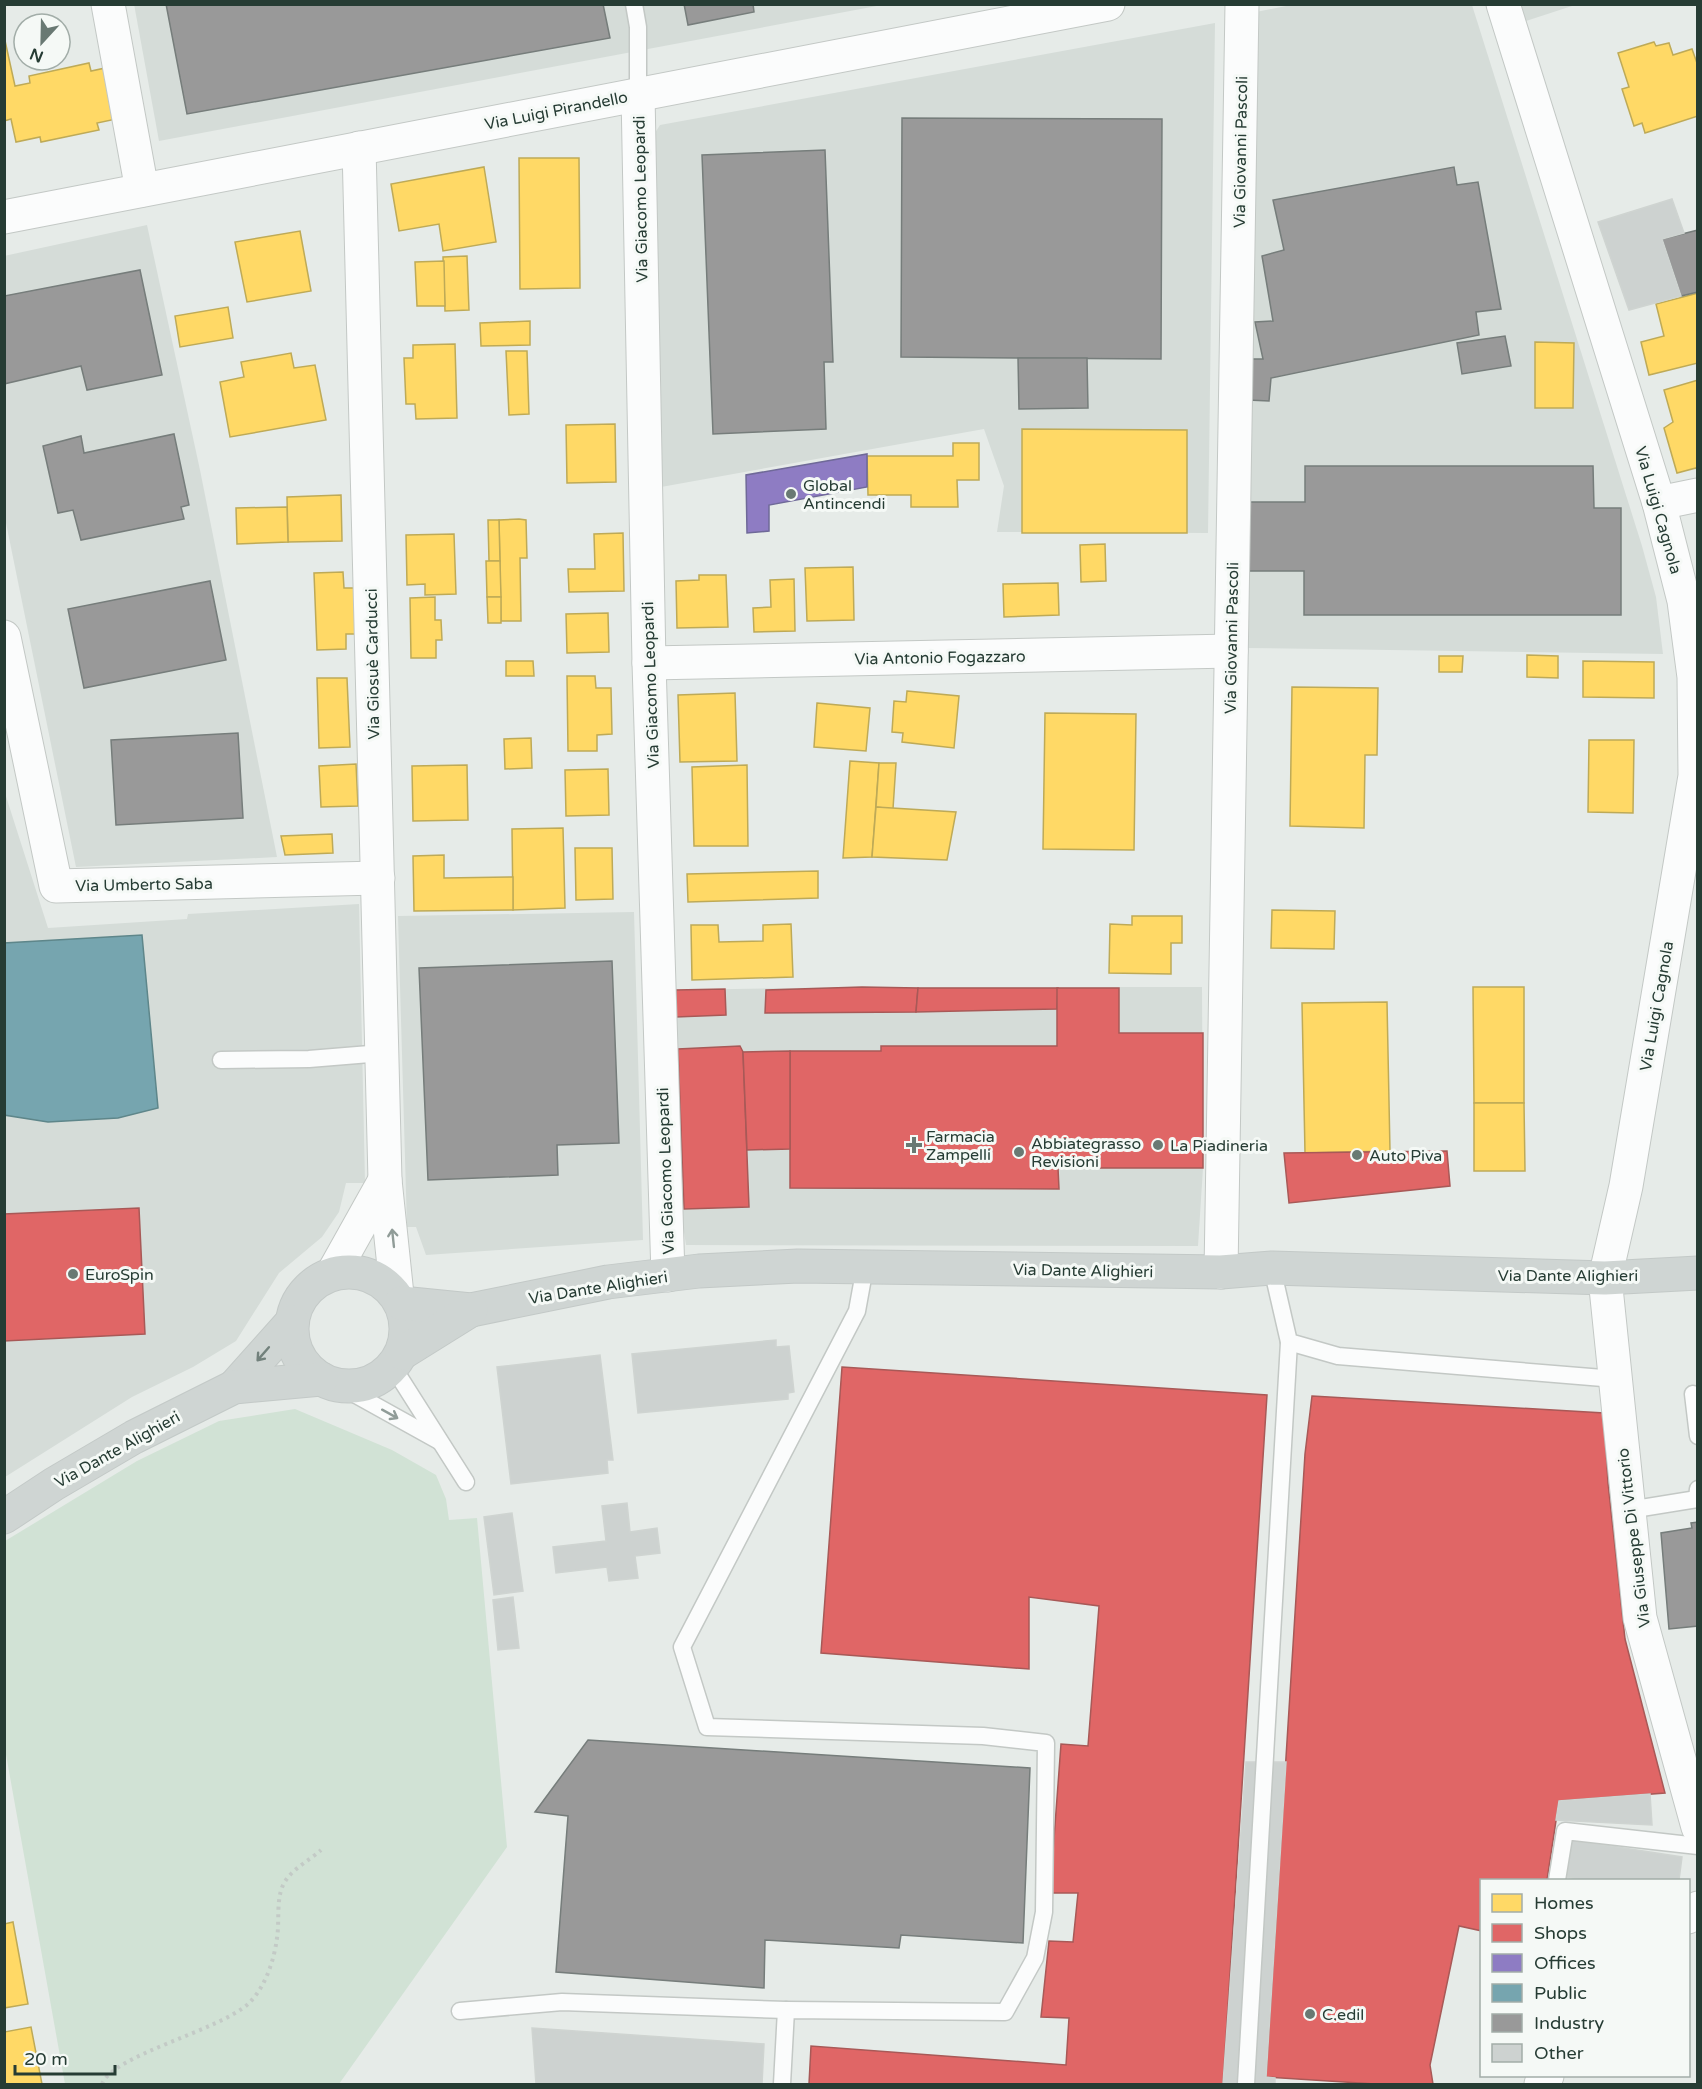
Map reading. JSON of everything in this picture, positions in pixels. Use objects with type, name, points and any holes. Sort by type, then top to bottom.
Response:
[{"type":"main road","name":"Via Dante Alighieri","points":[[399,1299],[471,1310],[608,1282],[668,1275],[798,1266],[1221,1272],[1272,1268],[1605,1278],[1698,1274]]},
{"type":"main road","points":[[352,1271],[369,1275],[384,1283],[399,1299],[407,1330],[397,1360],[374,1381],[359,1386],[330,1382],[306,1367],[295,1350],[292,1322],[302,1295],[316,1281],[333,1273],[352,1271]]},
{"type":"main road","name":"Via Dante Alighieri","points":[[397,1360],[471,1310]]},
{"type":"main road","name":"Via Dante Alighieri","points":[[234,1388],[292,1322]]},
{"type":"main road","name":"Via Dante Alighieri","points":[[4,1517],[54,1484],[134,1437],[234,1388],[330,1382]]},
{"type":"street","points":[[108,4],[142,190]]},
{"type":"street","name":"Via Luigi Pirandello","points":[[4,217],[1108,4]]},
{"type":"street","name":"Via Giovanni Pascoli","points":[[1221,1272],[1242,4]]},
{"type":"street","name":"Via Luigi Cagnola","points":[[1503,4],[1659,503],[1684,601],[1694,677],[1695,776],[1626,1186],[1605,1278]]},
{"type":"street","name":"Via Giacomo Leopardi","points":[[638,94],[649,663],[668,1275]]},
{"type":"street","name":"Via Giosuè Carducci","points":[[359,148],[385,1180],[399,1299]]},
{"type":"street","points":[[1659,503],[1698,495]]},
{"type":"street","name":"Via Umberto Saba","points":[[4,637],[56,886],[378,878]]},
{"type":"street","name":"Via Antonio Fogazzaro","points":[[649,663],[1231,651]]},
{"type":"street","points":[[333,1273],[385,1180]]},
{"type":"street","name":"Via Giuseppe Di Vittorio","points":[[1605,1278],[1640,1618],[1698,1827]]},
{"type":"lane","points":[[634,4],[638,27],[638,94]]},
{"type":"lane","points":[[221,1060],[309,1059],[382,1053]]},
{"type":"lane","points":[[460,2011],[562,2002],[786,2010],[1005,2012],[1035,1958],[1044,1912],[1046,1743],[983,1736],[708,1727],[682,1647],[857,1311],[865,1267]]},
{"type":"lane","points":[[1246,2085],[1289,1342],[1272,1268]]},
{"type":"lane","points":[[1289,1342],[1338,1356],[1615,1379]]},
{"type":"lane","points":[[397,1360],[440,1441],[466,1482]]},
{"type":"lane","points":[[330,1382],[440,1441]]},
{"type":"lane","points":[[1693,1394],[1698,1436]]},
{"type":"lane","points":[[1629,1510],[1697,1499],[1698,1489]]},
{"type":"lane","points":[[1557,1879],[1565,1830],[1698,1846]]},
{"type":"lane","points":[[782,2085],[786,2010]]},
{"type":"path","points":[[102,2085],[105,2076],[123,2065],[228,2018],[249,2003],[267,1977],[277,1939],[279,1902],[286,1880],[321,1850]]},
{"type":"shaded area","points":[[134,4],[882,5],[159,141]]},
{"type":"shaded area","points":[[1296,4],[1472,5],[1642,546],[1656,597],[1663,654],[1247,648],[1256,12]]},
{"type":"shaded area","points":[[1521,4],[1575,5],[1526,21]]},
{"type":"shaded area","points":[[1215,23],[1208,533],[997,532],[1004,486],[984,429],[661,487],[653,136],[660,125]]},
{"type":"shaded area","points":[[147,225],[200,470],[277,857],[76,867],[5,518],[4,256]]},
{"type":"shaded area","points":[[4,790],[48,928],[187,919],[188,914],[359,904],[365,1183],[346,1183],[339,1212],[322,1237],[279,1273],[236,1341],[193,1367],[132,1397],[5,1477]]},
{"type":"shaded area","points":[[634,912],[643,1240],[426,1255],[416,1227],[407,1227],[398,916]]},
{"type":"shaded area","points":[[862,987],[1202,987],[1203,1168],[1198,1246],[686,1245],[681,1212],[676,990]]},
{"type":"green space","points":[[295,1409],[392,1450],[436,1475],[446,1499],[449,1520],[477,1518],[507,1847],[339,2084],[65,2084],[5,1749],[5,1541],[137,1461],[219,1421]]},
{"type":"building: Homes","points":[[4,36],[15,86],[30,83],[29,76],[47,72],[72,72],[72,67],[89,63],[91,71],[110,67],[121,118],[97,123],[99,130],[41,142],[40,137],[16,142],[11,119],[4,121]]},
{"type":"building: Homes","points":[[1654,42],[1656,46],[1669,43],[1673,55],[1692,49],[1698,66],[1698,116],[1645,133],[1642,123],[1634,126],[1622,89],[1629,87],[1618,53]]},
{"type":"building: Homes","points":[[519,158],[579,158],[580,288],[520,289]]},
{"type":"building: Homes","points":[[484,167],[496,242],[443,251],[439,224],[399,231],[391,184]]},
{"type":"building: Homes","points":[[300,231],[311,291],[247,302],[235,242]]},
{"type":"building: Homes","points":[[467,256],[469,310],[445,311],[443,257]]},
{"type":"building: Homes","points":[[444,261],[445,306],[417,306],[415,262]]},
{"type":"building: Homes","points":[[1698,293],[1698,363],[1649,375],[1641,342],[1664,336],[1656,304]]},
{"type":"building: Homes","points":[[228,307],[233,338],[180,347],[175,316]]},
{"type":"building: Homes","points":[[530,321],[530,345],[481,346],[480,323]]},
{"type":"building: Homes","points":[[1535,342],[1574,343],[1573,408],[1535,408]]},
{"type":"building: Homes","points":[[455,344],[457,418],[416,419],[415,404],[406,404],[404,358],[413,358],[413,345]]},
{"type":"building: Homes","points":[[506,351],[527,351],[529,414],[509,415]]},
{"type":"building: Homes","points":[[291,353],[294,368],[315,365],[326,420],[230,437],[220,382],[244,377],[241,362]]},
{"type":"building: Homes","points":[[1698,380],[1698,472],[1696,468],[1677,473],[1664,428],[1673,422],[1664,390]]},
{"type":"building: Homes","points":[[615,424],[616,482],[567,483],[566,425]]},
{"type":"building: Homes","points":[[1022,429],[1187,430],[1187,533],[1022,533]]},
{"type":"building: Homes","points":[[953,443],[979,443],[979,480],[957,480],[958,507],[911,507],[911,495],[868,495],[867,456],[953,456]]},
{"type":"building: Homes","points":[[341,495],[342,541],[288,542],[287,497]]},
{"type":"building: Homes","points":[[287,507],[288,542],[237,544],[236,508]]},
{"type":"building: Homes","points":[[488,520],[499,520],[500,561],[489,561]]},
{"type":"building: Homes","points":[[499,520],[526,520],[527,558],[520,558],[521,621],[501,621]]},
{"type":"building: Homes","points":[[623,533],[624,591],[569,592],[568,569],[595,569],[594,534]]},
{"type":"building: Homes","points":[[454,534],[456,594],[425,595],[425,584],[407,585],[406,535]]},
{"type":"building: Homes","points":[[1105,544],[1106,581],[1081,582],[1080,545]]},
{"type":"building: Homes","points":[[486,561],[500,561],[501,597],[487,597]]},
{"type":"building: Homes","points":[[853,567],[854,620],[807,621],[805,568]]},
{"type":"building: Homes","points":[[343,572],[344,588],[355,588],[356,634],[346,634],[346,649],[317,650],[314,573]]},
{"type":"building: Homes","points":[[699,575],[726,575],[728,627],[677,628],[676,581],[699,580]]},
{"type":"building: Homes","points":[[794,579],[795,631],[754,632],[753,608],[771,607],[770,580]]},
{"type":"building: Homes","points":[[1058,583],[1059,615],[1004,617],[1003,584]]},
{"type":"building: Homes","points":[[435,597],[435,620],[441,620],[442,640],[436,640],[436,658],[411,658],[410,598]]},
{"type":"building: Homes","points":[[487,597],[501,597],[501,623],[488,623]]},
{"type":"building: Homes","points":[[608,613],[609,652],[567,653],[566,614]]},
{"type":"building: Homes","points":[[1527,655],[1558,656],[1558,678],[1527,677]]},
{"type":"building: Homes","points":[[1439,656],[1463,656],[1462,672],[1439,672]]},
{"type":"building: Homes","points":[[506,661],[533,661],[534,676],[506,676]]},
{"type":"building: Homes","points":[[1583,661],[1654,662],[1654,698],[1583,697]]},
{"type":"building: Homes","points":[[567,676],[595,676],[596,688],[611,688],[612,734],[597,735],[597,751],[568,751]]},
{"type":"building: Homes","points":[[317,678],[347,678],[350,747],[319,748]]},
{"type":"building: Homes","points":[[1292,687],[1378,688],[1377,755],[1365,755],[1364,828],[1290,826]]},
{"type":"building: Homes","points":[[907,691],[959,696],[954,748],[902,742],[903,733],[892,732],[894,701],[906,702]]},
{"type":"building: Homes","points":[[735,693],[737,761],[680,762],[678,695]]},
{"type":"building: Homes","points":[[817,703],[870,708],[866,751],[814,747]]},
{"type":"building: Homes","points":[[1045,713],[1136,714],[1134,850],[1043,849]]},
{"type":"building: Homes","points":[[531,738],[532,768],[505,769],[504,739]]},
{"type":"building: Homes","points":[[1589,740],[1634,740],[1633,813],[1588,812]]},
{"type":"building: Homes","points":[[850,761],[879,763],[872,857],[843,858]]},
{"type":"building: Homes","points":[[879,763],[896,763],[893,809],[876,807]]},
{"type":"building: Homes","points":[[356,764],[358,806],[321,807],[319,766]]},
{"type":"building: Homes","points":[[467,765],[468,820],[413,821],[412,766]]},
{"type":"building: Homes","points":[[747,765],[748,846],[694,846],[692,767]]},
{"type":"building: Homes","points":[[608,769],[609,815],[566,816],[565,770]]},
{"type":"building: Homes","points":[[876,807],[956,812],[947,860],[872,857]]},
{"type":"building: Homes","points":[[563,828],[565,908],[513,910],[512,829]]},
{"type":"building: Homes","points":[[332,834],[333,853],[285,855],[281,836]]},
{"type":"building: Homes","points":[[575,848],[612,848],[613,899],[576,900]]},
{"type":"building: Homes","points":[[444,855],[444,878],[513,877],[513,910],[414,911],[413,856]]},
{"type":"building: Homes","points":[[818,871],[818,898],[688,902],[687,874]]},
{"type":"building: Homes","points":[[1272,910],[1335,911],[1334,949],[1271,948]]},
{"type":"building: Homes","points":[[1132,916],[1182,916],[1182,943],[1171,943],[1171,974],[1109,973],[1110,924],[1132,925]]},
{"type":"building: Homes","points":[[791,924],[793,977],[692,980],[691,925],[718,925],[719,942],[763,941],[763,925]]},
{"type":"building: Homes","points":[[1473,987],[1524,987],[1524,1103],[1474,1103]]},
{"type":"building: Homes","points":[[1387,1002],[1390,1151],[1305,1153],[1302,1003]]},
{"type":"building: Homes","points":[[1474,1103],[1524,1103],[1525,1171],[1474,1171]]},
{"type":"building: Homes","points":[[13,1922],[28,2004],[4,2008],[4,1924]]},
{"type":"building: Homes","points":[[31,2027],[42,2084],[4,2084],[4,2032]]},
{"type":"building: Shops","points":[[918,988],[916,1012],[765,1013],[766,990]]},
{"type":"building: Shops","points":[[918,988],[1058,988],[1057,1009],[916,1012]]},
{"type":"building: Shops","points":[[1057,988],[1119,988],[1119,1033],[1203,1033],[1203,1168],[1058,1168],[1059,1189],[790,1188],[790,1051],[881,1051],[881,1046],[1057,1046]]},
{"type":"building: Shops","points":[[725,989],[726,1015],[676,1017],[676,990]]},
{"type":"building: Shops","points":[[740,1046],[743,1052],[749,1207],[684,1209],[678,1049]]},
{"type":"building: Shops","points":[[790,1051],[790,1149],[747,1150],[743,1052]]},
{"type":"building: Shops","points":[[1447,1151],[1450,1186],[1289,1203],[1284,1153]]},
{"type":"building: Shops","name":"EuroSpin","points":[[139,1208],[145,1334],[4,1341],[4,1214]]},
{"type":"building: Shops","points":[[842,1367],[1267,1395],[1223,2084],[809,2084],[811,2046],[1066,2065],[1069,2018],[1041,2017],[1049,1941],[1073,1942],[1078,1893],[1050,1893],[1061,1744],[1088,1746],[1099,1606],[1029,1597],[1029,1669],[821,1653]]},
{"type":"building: Shops","points":[[1312,1396],[1604,1413],[1608,1483],[1625,1639],[1665,1793],[1559,1801],[1547,1879],[1480,1879],[1480,1931],[1459,1926],[1430,2065],[1433,2084],[1375,2084],[1266,2077],[1305,1454]]},
{"type":"building: Offices","name":"Global Antincendi","points":[[867,454],[867,487],[769,505],[769,531],[747,533],[746,475]]},
{"type":"building: Public","points":[[142,935],[158,1108],[118,1118],[48,1122],[4,1115],[4,943]]},
{"type":"building: Industry","points":[[166,4],[603,4],[610,38],[187,114]]},
{"type":"building: Industry","points":[[684,4],[753,4],[754,12],[688,25]]},
{"type":"building: Industry","points":[[902,118],[1162,119],[1161,359],[901,357]]},
{"type":"building: Industry","points":[[825,150],[833,362],[824,362],[826,429],[713,434],[702,155]]},
{"type":"building: Industry","points":[[1454,167],[1457,185],[1478,182],[1501,309],[1476,312],[1479,335],[1271,378],[1269,401],[1248,400],[1250,359],[1263,359],[1255,322],[1273,321],[1262,256],[1284,250],[1273,200]]},
{"type":"building: Industry","points":[[1698,230],[1698,292],[1681,296],[1662,239]]},
{"type":"building: Industry","points":[[140,270],[162,375],[87,390],[81,366],[4,384],[4,296]]},
{"type":"building: Industry","points":[[1505,336],[1511,366],[1462,374],[1457,343]]},
{"type":"building: Industry","points":[[1018,358],[1087,358],[1088,408],[1019,409]]},
{"type":"building: Industry","points":[[174,434],[189,505],[181,507],[184,519],[81,540],[73,510],[58,513],[43,446],[81,436],[84,453]]},
{"type":"building: Industry","points":[[1305,466],[1593,466],[1594,508],[1621,508],[1621,615],[1304,615],[1304,571],[1247,571],[1247,502],[1305,502]]},
{"type":"building: Industry","points":[[210,581],[226,660],[84,688],[68,609]]},
{"type":"building: Industry","points":[[238,733],[243,818],[116,825],[111,740]]},
{"type":"building: Industry","points":[[612,961],[619,1143],[557,1145],[558,1175],[428,1180],[419,968]]},
{"type":"building: Industry","points":[[1698,1522],[1698,1626],[1669,1629],[1661,1533],[1692,1528],[1691,1523]]},
{"type":"building: Industry","points":[[588,1740],[1030,1768],[1023,1943],[901,1935],[899,1948],[765,1940],[764,1988],[556,1972],[568,1816],[535,1812]]},
{"type":"building: Other","points":[[1672,199],[1684,233],[1662,239],[1681,296],[1629,310],[1598,222]]},
{"type":"building: Other","points":[[776,1340],[776,1347],[789,1346],[794,1392],[788,1393],[788,1399],[638,1413],[632,1354]]},
{"type":"building: Other","points":[[600,1355],[613,1460],[607,1460],[608,1473],[511,1484],[497,1367]]},
{"type":"building: Other","points":[[627,1503],[630,1532],[657,1528],[660,1553],[635,1556],[638,1578],[609,1581],[607,1567],[556,1573],[553,1547],[606,1541],[602,1506]]},
{"type":"building: Other","points":[[512,1513],[523,1591],[494,1595],[484,1517]]},
{"type":"building: Other","points":[[513,1597],[519,1648],[498,1650],[493,1600]]},
{"type":"building: Other","points":[[1246,1762],[1286,1762],[1266,2077],[1275,2078],[1275,2084],[1223,2084]]},
{"type":"building: Other","points":[[1650,1794],[1652,1825],[1556,1820],[1559,1801]]},
{"type":"building: Other","points":[[1571,1840],[1682,1857],[1679,1879],[1565,1877]]},
{"type":"building: Other","points":[[532,2028],[764,2044],[762,2084],[536,2084]]},
{"type":"place","name":"Global Antincendi","points":[[791,494]]},
{"type":"place","name":"Farmacia Zampelli","points":[[914,1145]]},
{"type":"place","name":"La Piadineria","points":[[1158,1145]]},
{"type":"place","name":"Abbiategrasso Revisioni","points":[[1019,1152]]},
{"type":"place","name":"Auto Piva","points":[[1357,1155]]},
{"type":"place","name":"EuroSpin","points":[[73,1274]]},
{"type":"place","name":"C.edil","points":[[1310,2014]]}]
